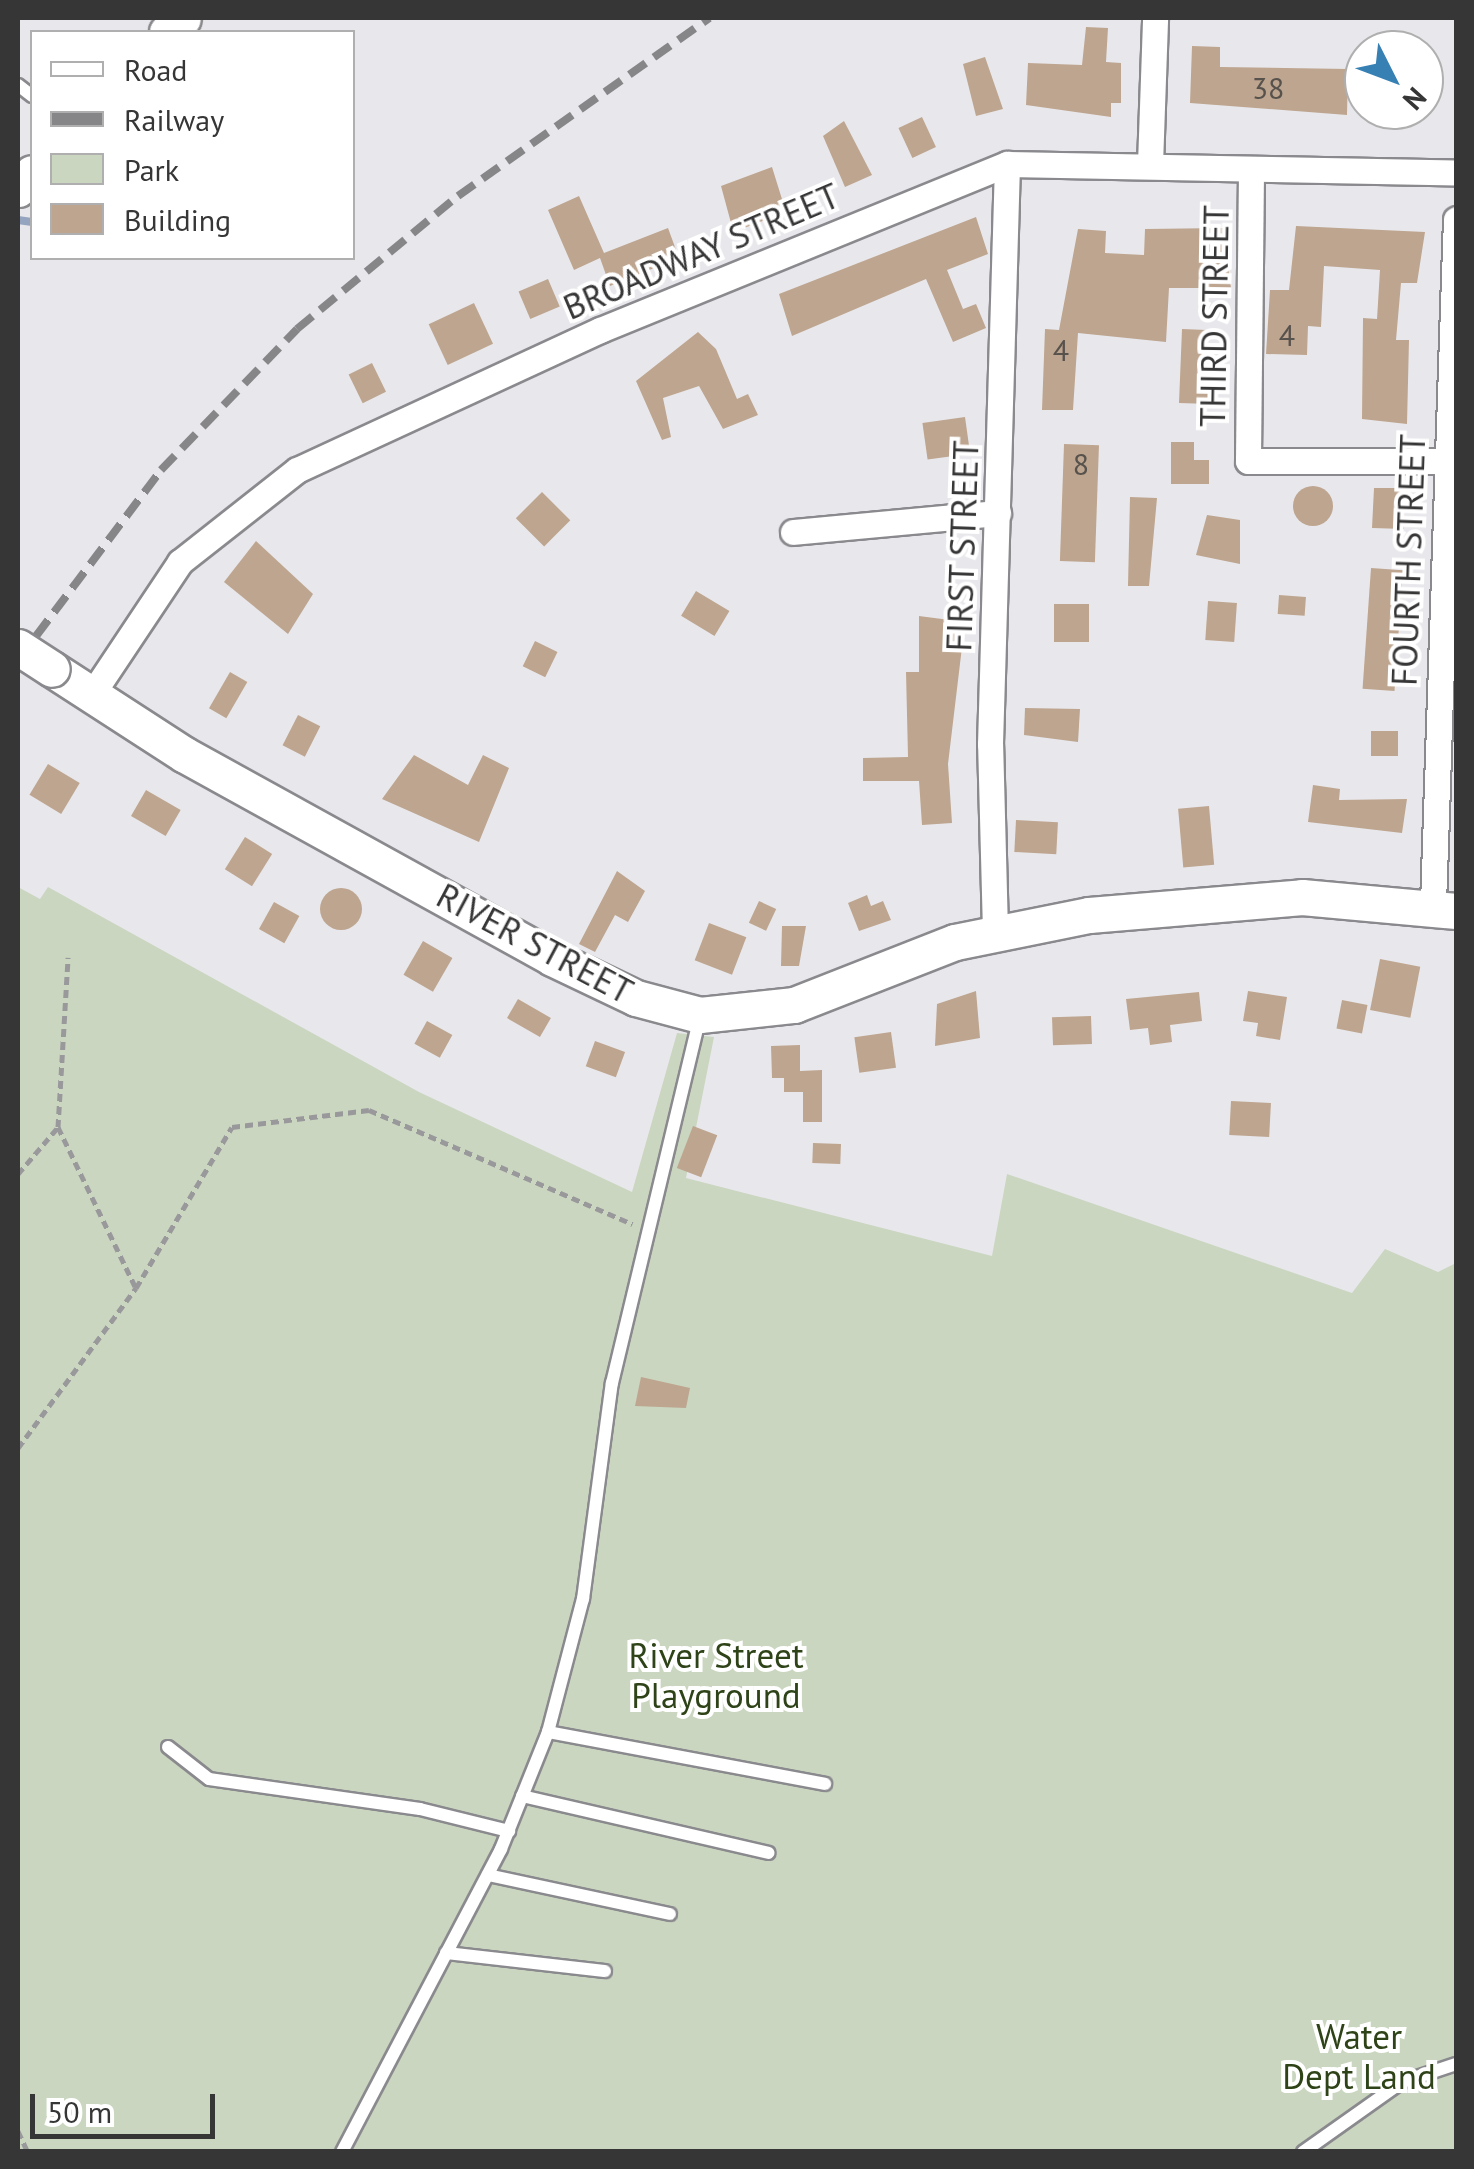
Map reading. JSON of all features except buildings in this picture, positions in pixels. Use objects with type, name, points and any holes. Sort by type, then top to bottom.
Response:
[{"type":"main road","name":"RIVER STREET","points":[[18,646],[92,694],[552,958],[636,998],[700,1015],[794,1005],[995,931],[1260,898],[1445,908]]},
{"type":"street","points":[[1150,164],[1154,18]]},
{"type":"street","name":"BROADWAY STREET","points":[[92,694],[180,562],[297,470],[600,330],[1007,164],[1456,173]]},
{"type":"street","name":"FIRST STREET","points":[[995,931],[998,512],[1007,164]]},
{"type":"street","name":"THIRD STREET","points":[[1250,171],[1248,461],[1445,460]]},
{"type":"street","name":"FOURTH STREET","points":[[1445,908],[1445,460],[1456,219]]},
{"type":"street","points":[[793,532],[998,512]]},
{"type":"lane","points":[[342,2152],[488,1875],[548,1732],[583,1600],[612,1384],[700,1015]]},
{"type":"lane","points":[[548,1732],[826,1784]]},
{"type":"lane","points":[[168,1747],[209,1780],[420,1808],[509,1831]]},
{"type":"lane","points":[[522,1796],[769,1853]]},
{"type":"lane","points":[[488,1875],[670,1914]]},
{"type":"lane","points":[[446,1953],[605,1971]]},
{"type":"lane","points":[[1303,2152],[1402,2082],[1456,2064]]},
{"type":"path","points":[[68,957],[58,1127],[136,1288]]},
{"type":"path","points":[[18,1448],[136,1288],[232,1126],[369,1110],[647,1231]]},
{"type":"path","points":[[18,1174],[58,1127]]},
{"type":"path","points":[[18,2131],[28,2152]]},
{"type":"green space","name":"River Street Playground","points":[[18,887],[40,899],[48,887],[419,1092],[632,1192],[677,1033],[714,1037],[686,1178],[992,1256],[1007,1174],[1352,1293],[1385,1249],[1438,1272],[1456,1263],[1456,2151],[18,2151]]},
{"type":"waterway","points":[[18,220],[30,222]]},
{"type":"railway","points":[[18,660],[161,470],[297,329],[458,196],[709,18]]},
{"type":"park label","name":"Water Dept Land","points":[[1359,2056]]}]
